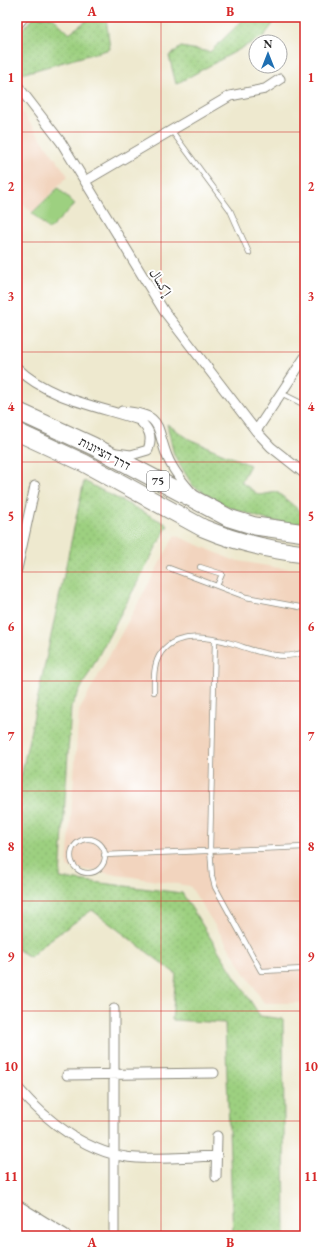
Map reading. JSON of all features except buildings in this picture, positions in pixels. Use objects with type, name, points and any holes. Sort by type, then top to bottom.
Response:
[{"type":"highway","name":"דרך הציונות","points":[[17,411],[102,451],[229,518],[256,526],[305,533]]},
{"type":"highway","name":"דרך הציונות","points":[[17,432],[84,464],[222,536],[251,545],[305,554]]},
{"type":"street","points":[[17,24],[24,17]]},
{"type":"street","points":[[85,181],[230,96],[265,89],[280,79]]},
{"type":"street","name":"إكسال","points":[[17,85],[61,142],[164,311],[256,431],[271,447],[305,474]]},
{"type":"street","points":[[256,431],[305,357]]},
{"type":"street","points":[[17,368],[26,376],[41,385],[99,408],[139,420],[147,427],[150,436],[148,450],[132,455],[102,451]]},
{"type":"street","points":[[99,408],[135,412],[146,415],[154,420],[160,429],[173,470],[204,506]]},
{"type":"street","points":[[17,569],[35,486]]},
{"type":"street","points":[[114,1009],[114,1236]]},
{"type":"street","points":[[67,1075],[214,1073]]},
{"type":"street","points":[[17,1087],[35,1108],[70,1136],[113,1154],[137,1158],[216,1156]]},
{"type":"street","points":[[216,1177],[217,1136]]},
{"type":"street","points":[[17,1207],[64,1236]]},
{"type":"street","points":[[17,1220],[44,1236]]},
{"type":"lane","points":[[171,130],[230,210],[249,253]]},
{"type":"lane","points":[[281,393],[305,405]]},
{"type":"lane","points":[[200,567],[222,574],[218,586]]},
{"type":"lane","points":[[169,568],[246,597],[305,608]]},
{"type":"lane","points":[[154,692],[155,666],[159,656],[166,648],[178,640],[192,638],[215,640],[276,656],[290,656],[305,652]]},
{"type":"lane","points":[[215,640],[210,851],[212,876],[215,887],[261,971],[305,969]]},
{"type":"lane","points":[[88,839],[100,844],[104,855],[100,867],[90,872],[80,871],[75,867],[71,856],[73,848],[77,843],[88,839]]},
{"type":"lane","points":[[104,855],[305,847]]},
{"type":"shaded area","points":[[17,105],[68,176],[32,212],[18,200],[17,201]]},
{"type":"shaded area","points":[[175,535],[233,560],[279,568],[305,569],[305,1003],[264,1003],[190,886],[67,867],[79,711]]},
{"type":"green space","points":[[34,17],[52,17],[69,33],[92,17],[106,17],[110,49],[21,74],[17,69],[17,34]]},
{"type":"green space","points":[[246,17],[278,17],[265,34],[248,34],[248,45],[176,84],[169,56],[181,47],[210,52]]},
{"type":"green space","points":[[58,188],[75,204],[49,230],[32,213]]},
{"type":"green space","points":[[167,424],[189,439],[250,465],[241,482],[259,495],[277,492],[305,515],[305,526],[267,520],[228,507],[193,486],[174,455]]},
{"type":"green space","points":[[84,481],[168,525],[71,707],[60,878],[182,893],[260,1016],[283,1019],[285,1235],[233,1236],[225,1023],[172,1020],[176,974],[92,910],[44,944],[30,957],[17,949],[17,795]]}]
